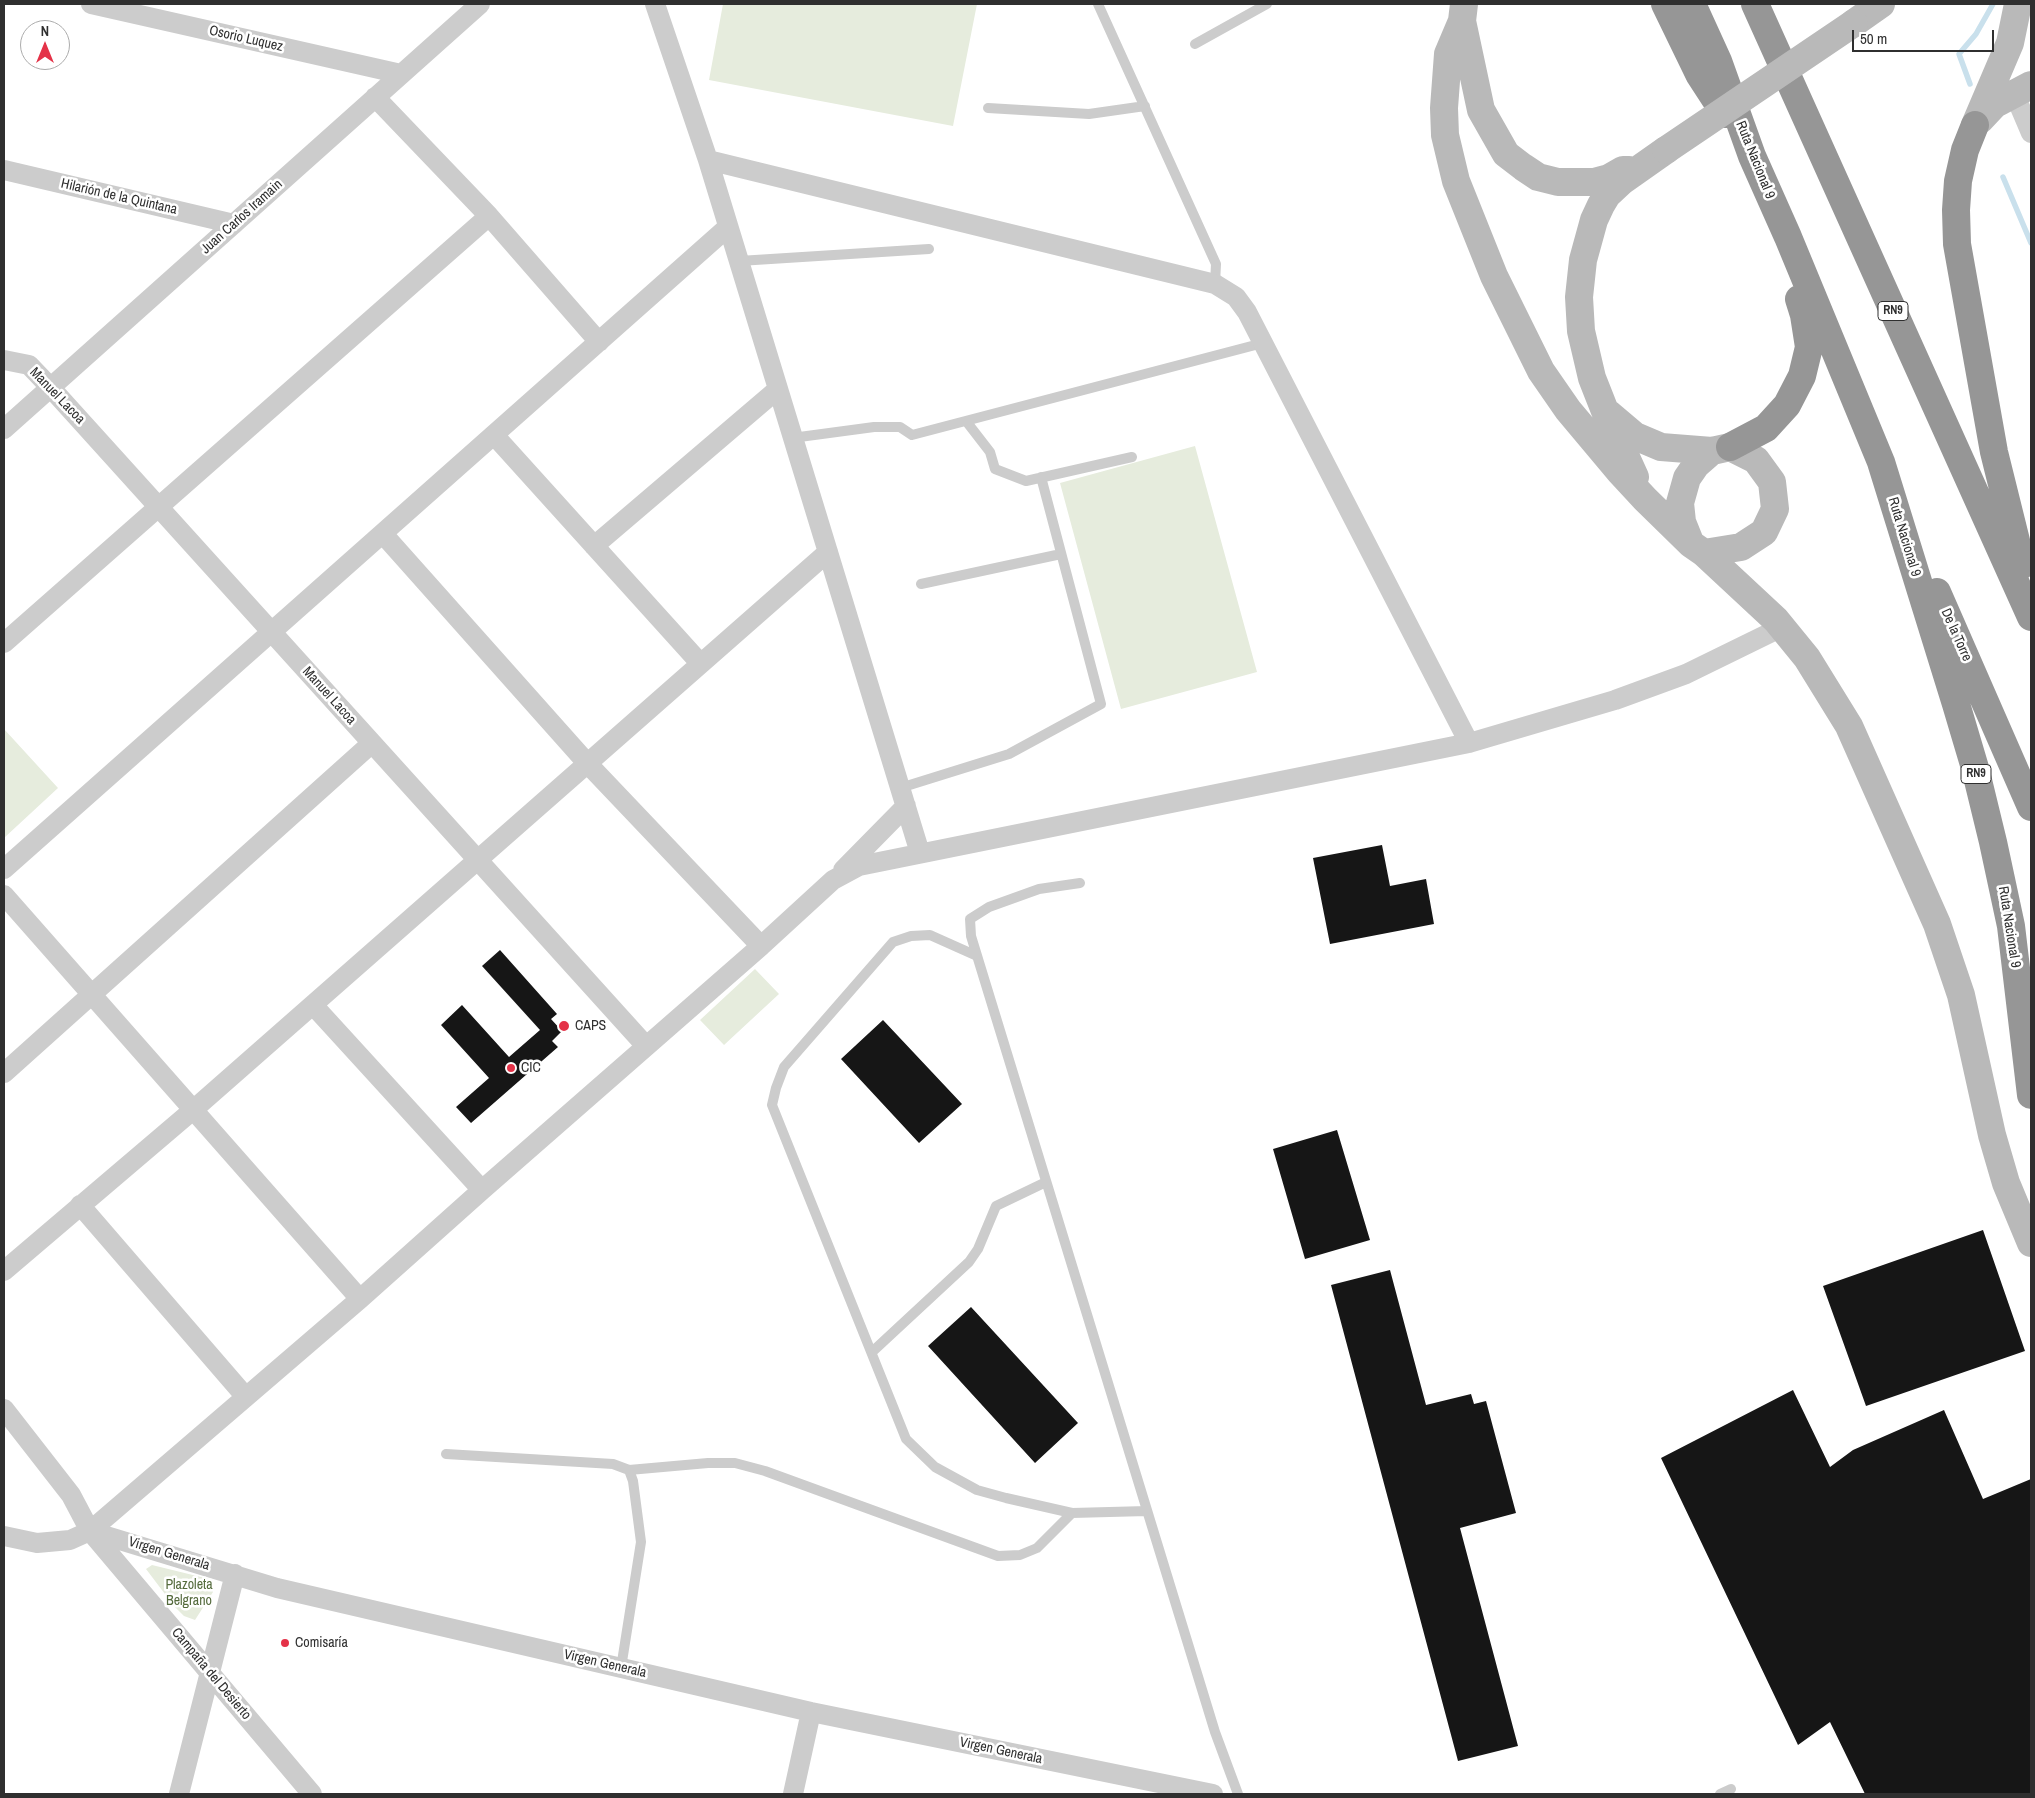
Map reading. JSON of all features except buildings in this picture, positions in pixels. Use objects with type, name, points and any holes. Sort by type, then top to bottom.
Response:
[{"type":"highway","points":[[1665,4],[1699,74],[1752,156]]},
{"type":"highway","name":"Ruta Nacional 9","points":[[1692,4],[1718,61],[1752,156],[1788,236],[1880,462],[1956,704],[1975,768],[2011,926],[2031,1095]]},
{"type":"highway","name":"RN9","points":[[1755,4],[2031,617]]},
{"type":"highway","points":[[1771,4],[1792,84]]},
{"type":"highway","points":[[1975,125],[1965,150],[1958,181],[1956,210],[1957,244],[1994,452],[2031,600]]},
{"type":"highway","points":[[1721,449],[1766,428],[1787,405],[1802,376],[1810,347],[1804,315],[1788,269],[1788,236]]},
{"type":"highway","name":"De la Torre","points":[[1880,462],[2031,807]]},
{"type":"main road","points":[[1645,499],[1592,378],[1580,332],[1579,297],[1583,260],[1594,220],[1601,205],[1617,186],[1638,170],[1881,4]]},
{"type":"main road","points":[[1975,125],[2010,43],[2018,4]]},
{"type":"main road","points":[[1463,13],[1482,110],[1498,142],[1511,158],[1538,177],[1558,182],[1594,182],[1609,178],[1623,170],[1638,170]]},
{"type":"main road","points":[[1463,13],[1448,54],[1444,108],[1446,144],[1462,196],[1494,276],[1541,370],[1564,404],[1597,446],[1645,499],[1782,627],[1807,658],[1849,726],[1937,924],[1962,995],[1992,1135],[2006,1184],[2031,1243]]},
{"type":"main road","points":[[2010,43],[2019,62],[2031,72]]},
{"type":"main road","points":[[1975,125],[1995,104],[2023,89]]},
{"type":"main road","points":[[1605,411],[1635,436],[1661,448],[1721,449],[1756,460],[1772,482],[1775,509],[1764,532],[1741,548],[1698,549]]},
{"type":"main road","points":[[1698,549],[1682,522],[1680,503],[1687,478],[1696,465],[1721,449]]},
{"type":"street","name":"Osorio Luquez","points":[[91,4],[401,74]]},
{"type":"street","name":"Juan Carlos Iramain","points":[[4,429],[480,4]]},
{"type":"street","points":[[655,4],[708,160],[920,853]]},
{"type":"street","points":[[2023,89],[2031,133]]},
{"type":"street","points":[[375,98],[489,216],[599,342]]},
{"type":"street","points":[[708,160],[1215,284],[1236,297],[1247,312],[1469,743]]},
{"type":"street","name":"Hilarión de la Quintana","points":[[4,170],[234,224]]},
{"type":"street","points":[[4,643],[489,216]]},
{"type":"street","points":[[4,869],[728,227]]},
{"type":"street","name":"Manuel Lacoa","points":[[4,360],[29,366],[51,388],[646,1046]]},
{"type":"street","points":[[594,546],[778,389]]},
{"type":"street","points":[[494,434],[700,664]]},
{"type":"street","points":[[383,534],[587,763],[761,946]]},
{"type":"street","points":[[4,1271],[194,1110],[828,552]]},
{"type":"street","points":[[833,880],[859,866],[1469,743],[1615,700],[1686,674],[1782,627]]},
{"type":"street","points":[[4,1073],[372,743]]},
{"type":"street","points":[[4,1536],[37,1543],[70,1540],[90,1531],[360,1299],[761,946],[833,880],[903,797]]},
{"type":"street","points":[[4,895],[360,1299]]},
{"type":"street","points":[[313,1005],[482,1190]]},
{"type":"street","points":[[80,1205],[245,1396]]},
{"type":"street","name":"Campaña del Desierto","points":[[4,1409],[71,1495],[90,1531],[312,1794]]},
{"type":"street","name":"Virgen Generala","points":[[90,1531],[277,1588],[811,1712],[1213,1794]]},
{"type":"street","points":[[179,1794],[235,1574]]},
{"type":"street","points":[[793,1794],[811,1712]]},
{"type":"lane","points":[[1098,4],[1216,264],[1215,284]]},
{"type":"lane","points":[[1195,44],[1267,4]]},
{"type":"lane","points":[[988,108],[1089,114],[1145,106]]},
{"type":"lane","points":[[739,261],[929,250]]},
{"type":"lane","points":[[792,438],[874,427],[900,427],[912,435],[1263,343]]},
{"type":"lane","points":[[966,421],[990,452],[995,469],[1026,481],[1132,457]]},
{"type":"lane","points":[[903,797],[1009,754],[1101,704],[1040,478]]},
{"type":"lane","points":[[921,584],[1061,554]]},
{"type":"lane","points":[[1080,883],[1039,889],[989,907],[970,919],[971,936],[1215,1732],[1238,1794]]},
{"type":"lane","points":[[977,956],[930,935],[911,936],[893,942],[784,1067],[772,1105],[906,1439],[935,1467],[977,1490],[1072,1513],[1147,1511]]},
{"type":"lane","points":[[872,1352],[969,1262],[978,1249],[996,1206],[1046,1182]]},
{"type":"lane","points":[[446,1454],[614,1464],[629,1470],[708,1463],[735,1464],[765,1471],[998,1556],[1020,1555],[1037,1548],[1072,1513]]},
{"type":"lane","points":[[621,1668],[641,1542],[633,1481],[629,1470]]},
{"type":"lane","points":[[1720,1794],[1731,1789]]},
{"type":"green space","points":[[723,4],[977,4],[953,126],[709,80]]},
{"type":"green space","points":[[1195,446],[1257,672],[1121,709],[1060,483]]},
{"type":"green space","points":[[4,729],[58,788],[4,838]]},
{"type":"green space","points":[[755,969],[779,994],[724,1045],[700,1020]]},
{"type":"green space","name":"Plazoleta Belgrano","points":[[152,1565],[209,1579],[213,1592],[195,1620],[184,1616],[174,1606],[146,1569]]},
{"type":"waterway","points":[[1970,84],[1959,54],[1976,34],[1993,4]]},
{"type":"waterway","points":[[2003,177],[2031,243]]},
{"type":"place","name":"CAPS","points":[[564,1026]]},
{"type":"place","name":"CIC","points":[[511,1068]]},
{"type":"place","name":"Comisaría","points":[[285,1643]]}]
